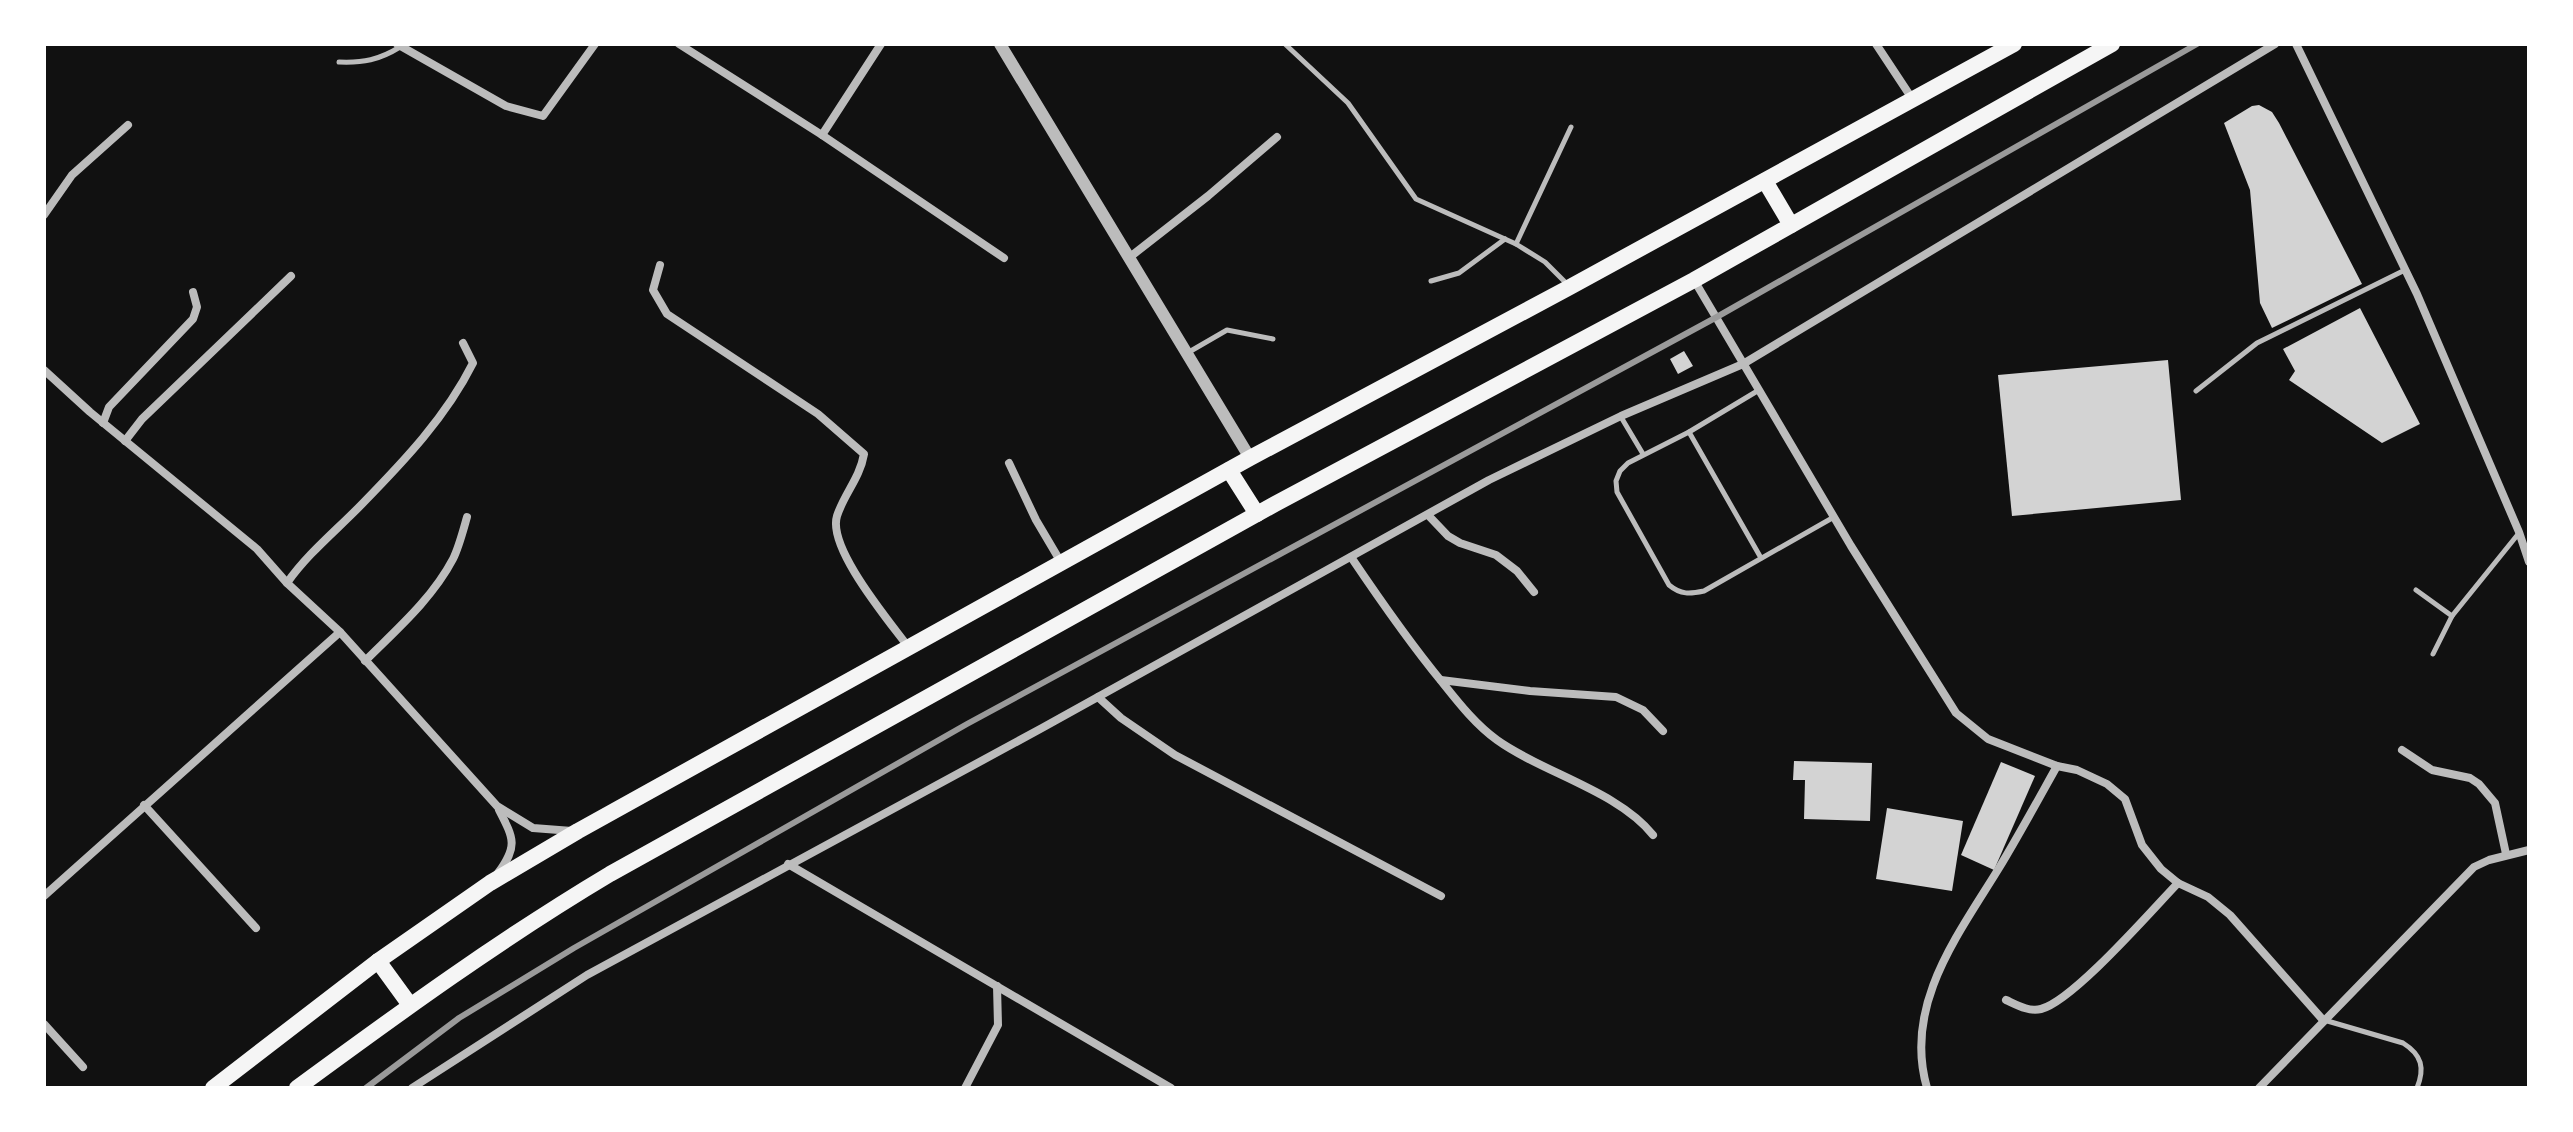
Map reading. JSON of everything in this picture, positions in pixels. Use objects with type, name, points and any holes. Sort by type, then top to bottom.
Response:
[{"type":"highway","points":[[213,1088],[378,961],[490,883],[578,831],[1250,458],[2014,44]]},
{"type":"highway","points":[[297,1088],[531,922],[610,874],[1257,514],[1694,280],[2112,44]]},
{"type":"highway","points":[[1765,181],[1791,225]]},
{"type":"highway","points":[[1229,470],[1257,514]]},
{"type":"highway","points":[[378,961],[410,1005]]},
{"type":"street","points":[[398,45],[506,106],[543,116],[595,44]]},
{"type":"street","points":[[679,44],[822,135],[1004,258]]},
{"type":"street","points":[[822,135],[881,44]]},
{"type":"street","points":[[1000,44],[1250,458]]},
{"type":"street","points":[[1876,44],[1913,100]]},
{"type":"street","points":[[412,1088],[587,975],[1489,480],[1621,416],[1743,364],[2275,44]]},
{"type":"street","points":[[2296,44],[2405,270],[2519,532],[2529,562]]},
{"type":"street","points":[[44,215],[72,175],[128,125]]},
{"type":"street","points":[[1130,257],[1277,137]]},
{"type":"street","points":[[660,265],[653,290],[667,314],[818,414],[864,454],[861,469],[837,517],[835,533],[858,580],[909,648]]},
{"type":"street","points":[[125,441],[142,419],[291,276]]},
{"type":"street","points":[[1694,280],[1834,517],[1956,713],[1988,739],[2057,766],[2092,775],[2125,799],[2142,845],[2161,869],[2178,883],[2208,897],[2230,915],[2323,1020]]},
{"type":"street","points":[[103,423],[109,407],[193,319],[197,307],[193,292]]},
{"type":"street","points":[[287,583],[301,564],[364,502],[436,423],[473,363],[463,343]]},
{"type":"street","points":[[44,370],[103,423],[257,549],[287,583],[340,632],[497,806],[512,835],[512,849],[490,883]]},
{"type":"street","points":[[1009,463],[1036,520],[1062,564]]},
{"type":"street","points":[[1428,515],[1448,536],[1496,555],[1517,571],[1534,592]]},
{"type":"street","points":[[365,661],[419,606],[444,574],[454,557],[467,517]]},
{"type":"street","points":[[1351,557],[1402,632],[1440,680],[1496,740],[1620,805],[1638,818],[1653,835]]},
{"type":"street","points":[[44,896],[340,632]]},
{"type":"street","points":[[1440,680],[1465,685],[1616,697],[1643,710],[1663,731]]},
{"type":"street","points":[[1098,697],[1121,718],[1175,755],[1441,896]]},
{"type":"street","points":[[2402,750],[2432,770],[2470,778],[2479,784],[2495,803],[2506,854]]},
{"type":"street","points":[[1927,1088],[1922,1071],[1922,1038],[1929,993],[1948,950],[2057,766]]},
{"type":"street","points":[[144,805],[256,928]]},
{"type":"street","points":[[497,806],[533,828],[578,831]]},
{"type":"street","points":[[2259,1088],[2474,867],[2506,854],[2529,850]]},
{"type":"street","points":[[788,864],[1171,1088]]},
{"type":"street","points":[[2006,1000],[2038,1010],[2051,1006],[2076,986],[2178,883]]},
{"type":"street","points":[[965,1088],[998,1025],[997,986]]},
{"type":"street","points":[[44,1024],[83,1067]]},
{"type":"lane","points":[[1285,44],[1348,103],[1416,199],[1516,244],[1545,262],[1570,287]]},
{"type":"lane","points":[[339,62],[360,63],[383,57],[398,45]]},
{"type":"lane","points":[[1516,244],[1571,127]]},
{"type":"lane","points":[[1431,281],[1459,273],[1505,239]]},
{"type":"lane","points":[[2196,391],[2257,343],[2405,270]]},
{"type":"lane","points":[[1188,352],[1227,330],[1273,339]]},
{"type":"lane","points":[[1759,389],[1689,432],[1643,454],[1620,471],[1616,481],[1617,492],[1669,585],[1678,593],[1704,591],[1834,517]]},
{"type":"lane","points":[[1621,416],[1643,454]]},
{"type":"lane","points":[[1689,432],[1761,558]]},
{"type":"lane","points":[[2433,654],[2452,616],[2519,532]]},
{"type":"lane","points":[[2416,590],[2452,616]]},
{"type":"lane","points":[[2323,1020],[2403,1043],[2412,1049],[2422,1064],[2423,1073],[2417,1088]]},
{"type":"building","points":[[2259,105],[2272,112],[2279,123],[2362,284],[2272,328],[2260,303],[2250,190],[2224,123]]},
{"type":"building","points":[[2360,308],[2420,424],[2382,443],[2289,380],[2295,371],[2283,349]]},
{"type":"building","points":[[1684,351],[1693,366],[1678,374],[1670,359]]},
{"type":"building","points":[[2168,360],[2181,500],[2012,516],[1998,375]]},
{"type":"building","points":[[1794,761],[1872,763],[1870,821],[1804,819],[1805,780],[1793,780]]},
{"type":"building","points":[[2001,762],[2035,776],[1994,870],[1961,855]]},
{"type":"building","points":[[1887,808],[1963,821],[1952,891],[1876,879]]},
{"type":"railway","points":[[366,1088],[459,1018],[574,948],[967,724],[1715,318],[2197,44]]}]
